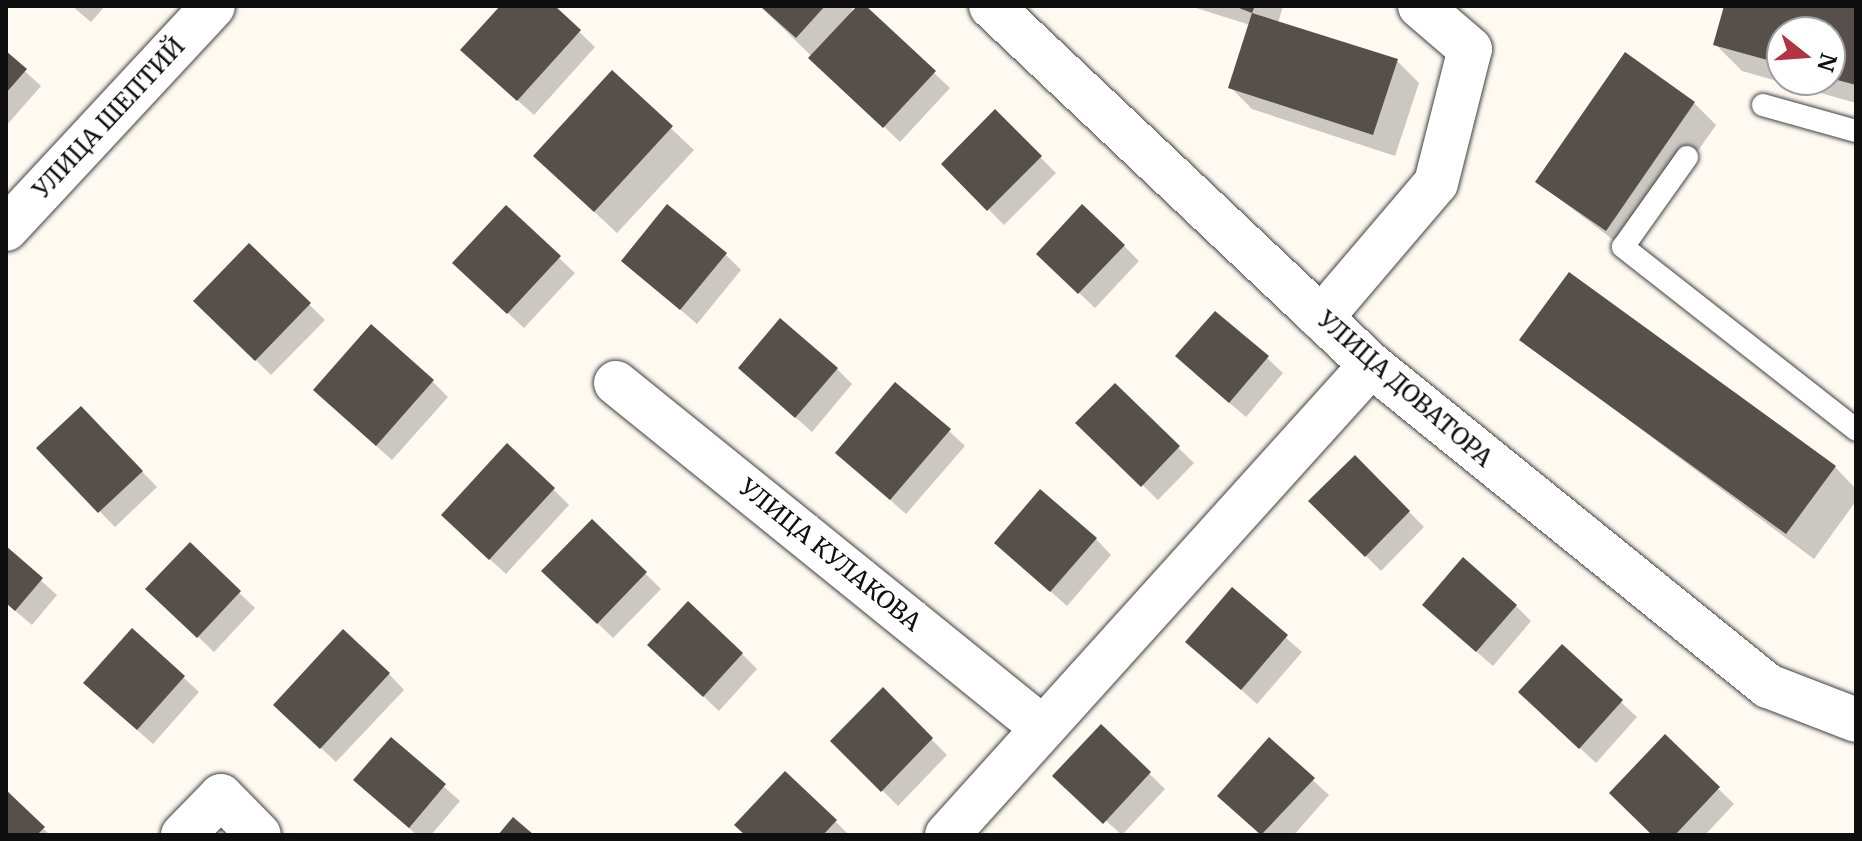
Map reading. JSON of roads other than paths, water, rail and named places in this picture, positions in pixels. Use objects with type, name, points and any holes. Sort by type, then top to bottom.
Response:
[{"type":"street","name":"УЛИЦА ШЕПТИЙ","points":[[6,229],[213,6]]},
{"type":"street","name":"УЛИЦА ДОВАТОРА","points":[[991,6],[1371,365],[1768,686],[1856,720]]},
{"type":"street","points":[[1321,318],[1436,183],[1470,49],[1420,6]]},
{"type":"street","points":[[947,835],[1371,365]]},
{"type":"street","name":"УЛИЦА КУЛАКОВА","points":[[616,383],[1043,728]]},
{"type":"street","points":[[183,835],[221,796],[259,835]]},
{"type":"lane","points":[[1763,105],[1856,131]]},
{"type":"lane","points":[[1687,157],[1623,247],[1856,430]]}]
